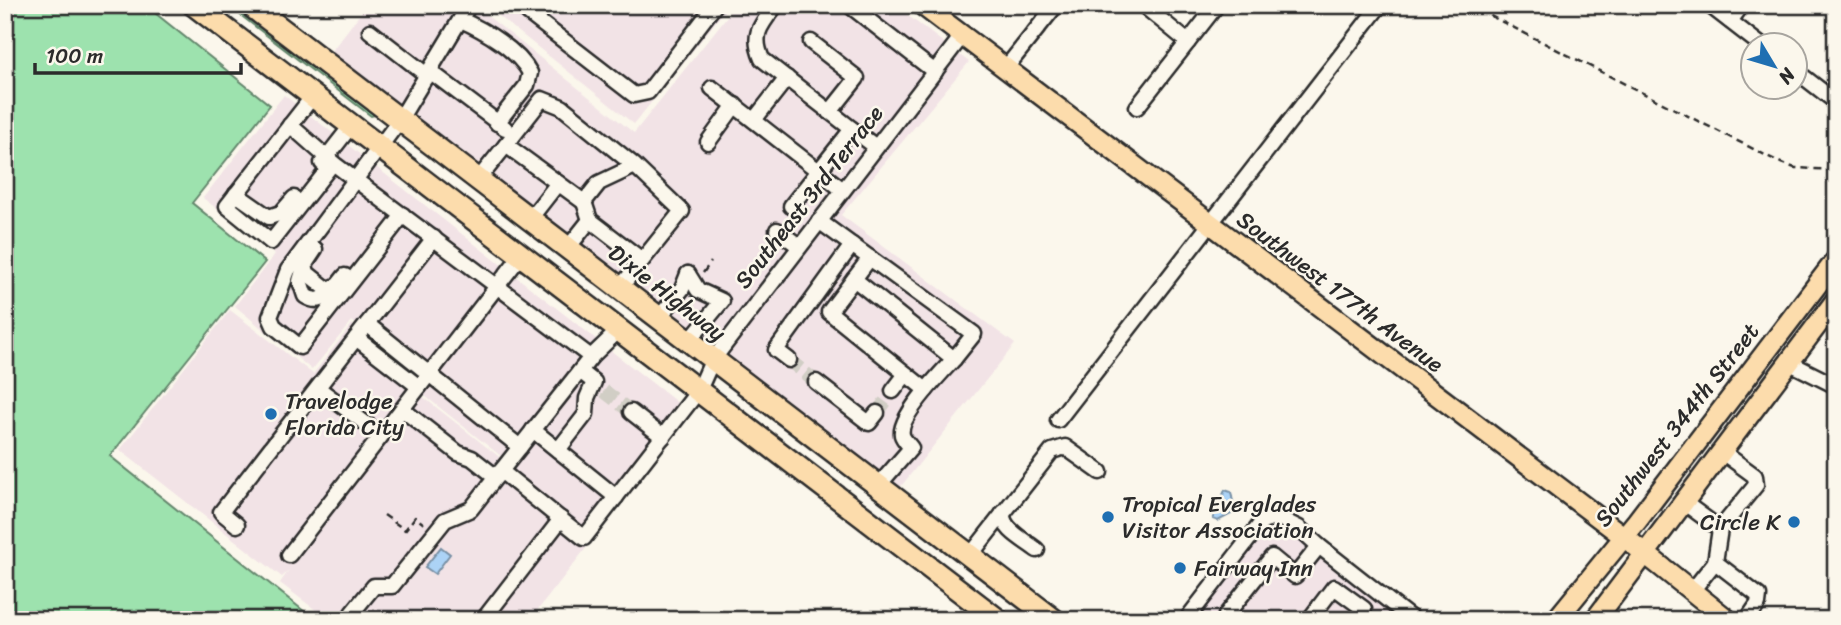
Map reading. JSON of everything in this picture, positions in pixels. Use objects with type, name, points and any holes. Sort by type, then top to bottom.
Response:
[{"type":"highway","points":[[194,5],[998,620]]},
{"type":"highway","name":"Dixie Highway","points":[[250,5],[1054,620]]},
{"type":"main road","name":"Southwest 177th Avenue","points":[[922,5],[1623,536],[1728,620]]},
{"type":"main road","name":"Southwest 344th Street","points":[[1556,620],[1836,260]]},
{"type":"main road","points":[[1595,620],[1836,300]]},
{"type":"street","points":[[399,220],[300,347],[274,326],[270,317],[288,270],[399,121],[430,74],[469,5]]},
{"type":"street","points":[[534,5],[528,13],[634,95],[648,92],[715,5]]},
{"type":"street","points":[[776,5],[756,32],[756,45],[762,59],[876,148]]},
{"type":"street","points":[[849,5],[935,72]]},
{"type":"street","points":[[1005,69],[1056,5]]},
{"type":"street","points":[[1143,5],[1188,42]]},
{"type":"street","points":[[1137,107],[1217,5]]},
{"type":"street","points":[[1058,420],[1380,5]]},
{"type":"street","points":[[1709,5],[1744,32]]},
{"type":"street","points":[[1730,21],[1742,5]]},
{"type":"street","points":[[461,20],[477,27],[522,62],[530,73],[527,85],[498,123]]},
{"type":"street","points":[[370,32],[498,123],[510,140],[558,183],[584,202],[590,220],[642,260]]},
{"type":"street","name":"Southeast 3rd Terrace","points":[[561,519],[584,538],[699,390],[712,361],[962,36]]},
{"type":"street","points":[[811,42],[857,78],[830,112]]},
{"type":"street","points":[[754,120],[787,78]]},
{"type":"street","points":[[1810,82],[1836,102]]},
{"type":"street","points":[[712,88],[843,190]]},
{"type":"street","points":[[313,96],[227,206],[271,242],[351,126]]},
{"type":"street","points":[[477,181],[542,99],[562,107],[635,166],[682,211],[620,289]]},
{"type":"street","points":[[708,142],[735,105]]},
{"type":"street","points":[[290,125],[357,180],[399,220],[434,238],[591,356]]},
{"type":"street","points":[[791,206],[852,129]]},
{"type":"street","points":[[236,194],[264,215],[276,216],[330,159]]},
{"type":"street","points":[[584,202],[599,183],[635,166]]},
{"type":"street","points":[[529,220],[558,183]]},
{"type":"street","points":[[342,199],[335,224],[305,264],[307,273],[323,287],[337,286],[379,232],[399,220]]},
{"type":"street","points":[[567,249],[590,220]]},
{"type":"street","points":[[819,221],[974,334],[926,390],[902,426],[902,436],[911,448],[877,487]]},
{"type":"street","points":[[777,230],[799,246]]},
{"type":"street","points":[[237,525],[221,512],[434,238]]},
{"type":"street","points":[[789,360],[776,350],[852,245]]},
{"type":"street","points":[[289,555],[522,254]]},
{"type":"street","points":[[870,258],[829,312],[926,390]]},
{"type":"street","points":[[658,319],[682,289],[688,274],[698,290],[722,301],[688,342]]},
{"type":"street","points":[[854,279],[954,359]]},
{"type":"street","points":[[367,324],[520,447]]},
{"type":"street","points":[[360,620],[352,613],[374,586],[392,586],[445,520],[471,509],[591,356],[619,330]]},
{"type":"street","points":[[356,338],[419,387]]},
{"type":"street","points":[[1788,362],[1836,386]]},
{"type":"street","points":[[558,450],[586,414],[587,398],[599,386],[580,371]]},
{"type":"street","points":[[893,391],[906,374]]},
{"type":"street","points":[[816,382],[869,423],[877,413]]},
{"type":"street","points":[[318,387],[381,436]]},
{"type":"street","points":[[402,409],[458,453],[499,474],[561,519],[483,620]]},
{"type":"street","points":[[631,412],[663,437]]},
{"type":"street","points":[[533,430],[616,497]]},
{"type":"street","points":[[969,557],[1046,458],[1058,448],[1071,450],[1100,472]]},
{"type":"street","points":[[1692,591],[1715,562],[1720,529],[1756,485],[1755,476],[1721,451]]},
{"type":"street","points":[[1682,501],[1720,529]]},
{"type":"street","points":[[1003,513],[1002,519],[1007,527],[1037,550]]},
{"type":"street","points":[[1186,620],[1262,523],[1277,517],[1299,528],[1413,620]]},
{"type":"street","points":[[1227,620],[1226,615],[1272,557],[1295,576],[1319,546]]},
{"type":"street","points":[[1715,562],[1759,596],[1758,604],[1747,620]]},
{"type":"street","points":[[1309,620],[1335,587],[1364,609],[1356,620]]},
{"type":"path","points":[[1469,5],[1777,162],[1796,168],[1836,170]]},
{"type":"path","points":[[384,515],[405,530],[415,517],[435,533]]},
{"type":"shaded area","points":[[367,5],[474,5],[634,133],[736,5],[894,5],[969,62],[841,215],[1015,344],[898,490],[330,53]]},
{"type":"shaded area","points":[[485,5],[729,5],[634,124]]},
{"type":"shaded area","points":[[284,95],[692,414],[620,504],[534,436],[511,464],[420,392],[429,380],[352,321],[312,370],[235,306],[275,254],[203,198]]},
{"type":"shaded area","points":[[230,310],[313,374],[352,324],[422,378],[287,550],[298,558],[300,556],[294,552],[418,393],[512,467],[534,438],[618,507],[530,620],[329,620],[280,583],[289,570],[282,577],[120,450]]},
{"type":"shaded area","points":[[1273,503],[1425,620],[1179,620],[1263,508]]},
{"type":"green space","points":[[5,5],[145,5],[270,105],[192,203],[265,262],[110,456],[315,620],[5,620]]},
{"type":"green space","points":[[220,5],[236,5],[374,111],[375,115],[371,116],[239,14]]},
{"type":"water","points":[[1225,490],[1231,492],[1235,512],[1218,521],[1213,519],[1213,510],[1219,505]]},
{"type":"water","points":[[441,547],[450,554],[435,574],[425,567]]},
{"type":"tunnel","points":[[789,360],[816,382]]},
{"type":"tunnel","points":[[604,391],[631,412]]},
{"type":"tunnel","points":[[877,413],[893,391]]},
{"type":"place","name":"Travelodge Florida City","points":[[271,414]]},
{"type":"place","name":"Tropical Everglades Visitor Association","points":[[1108,517]]},
{"type":"place","name":"Circle K","points":[[1794,522]]},
{"type":"place","name":"Fairway Inn","points":[[1180,568]]}]
